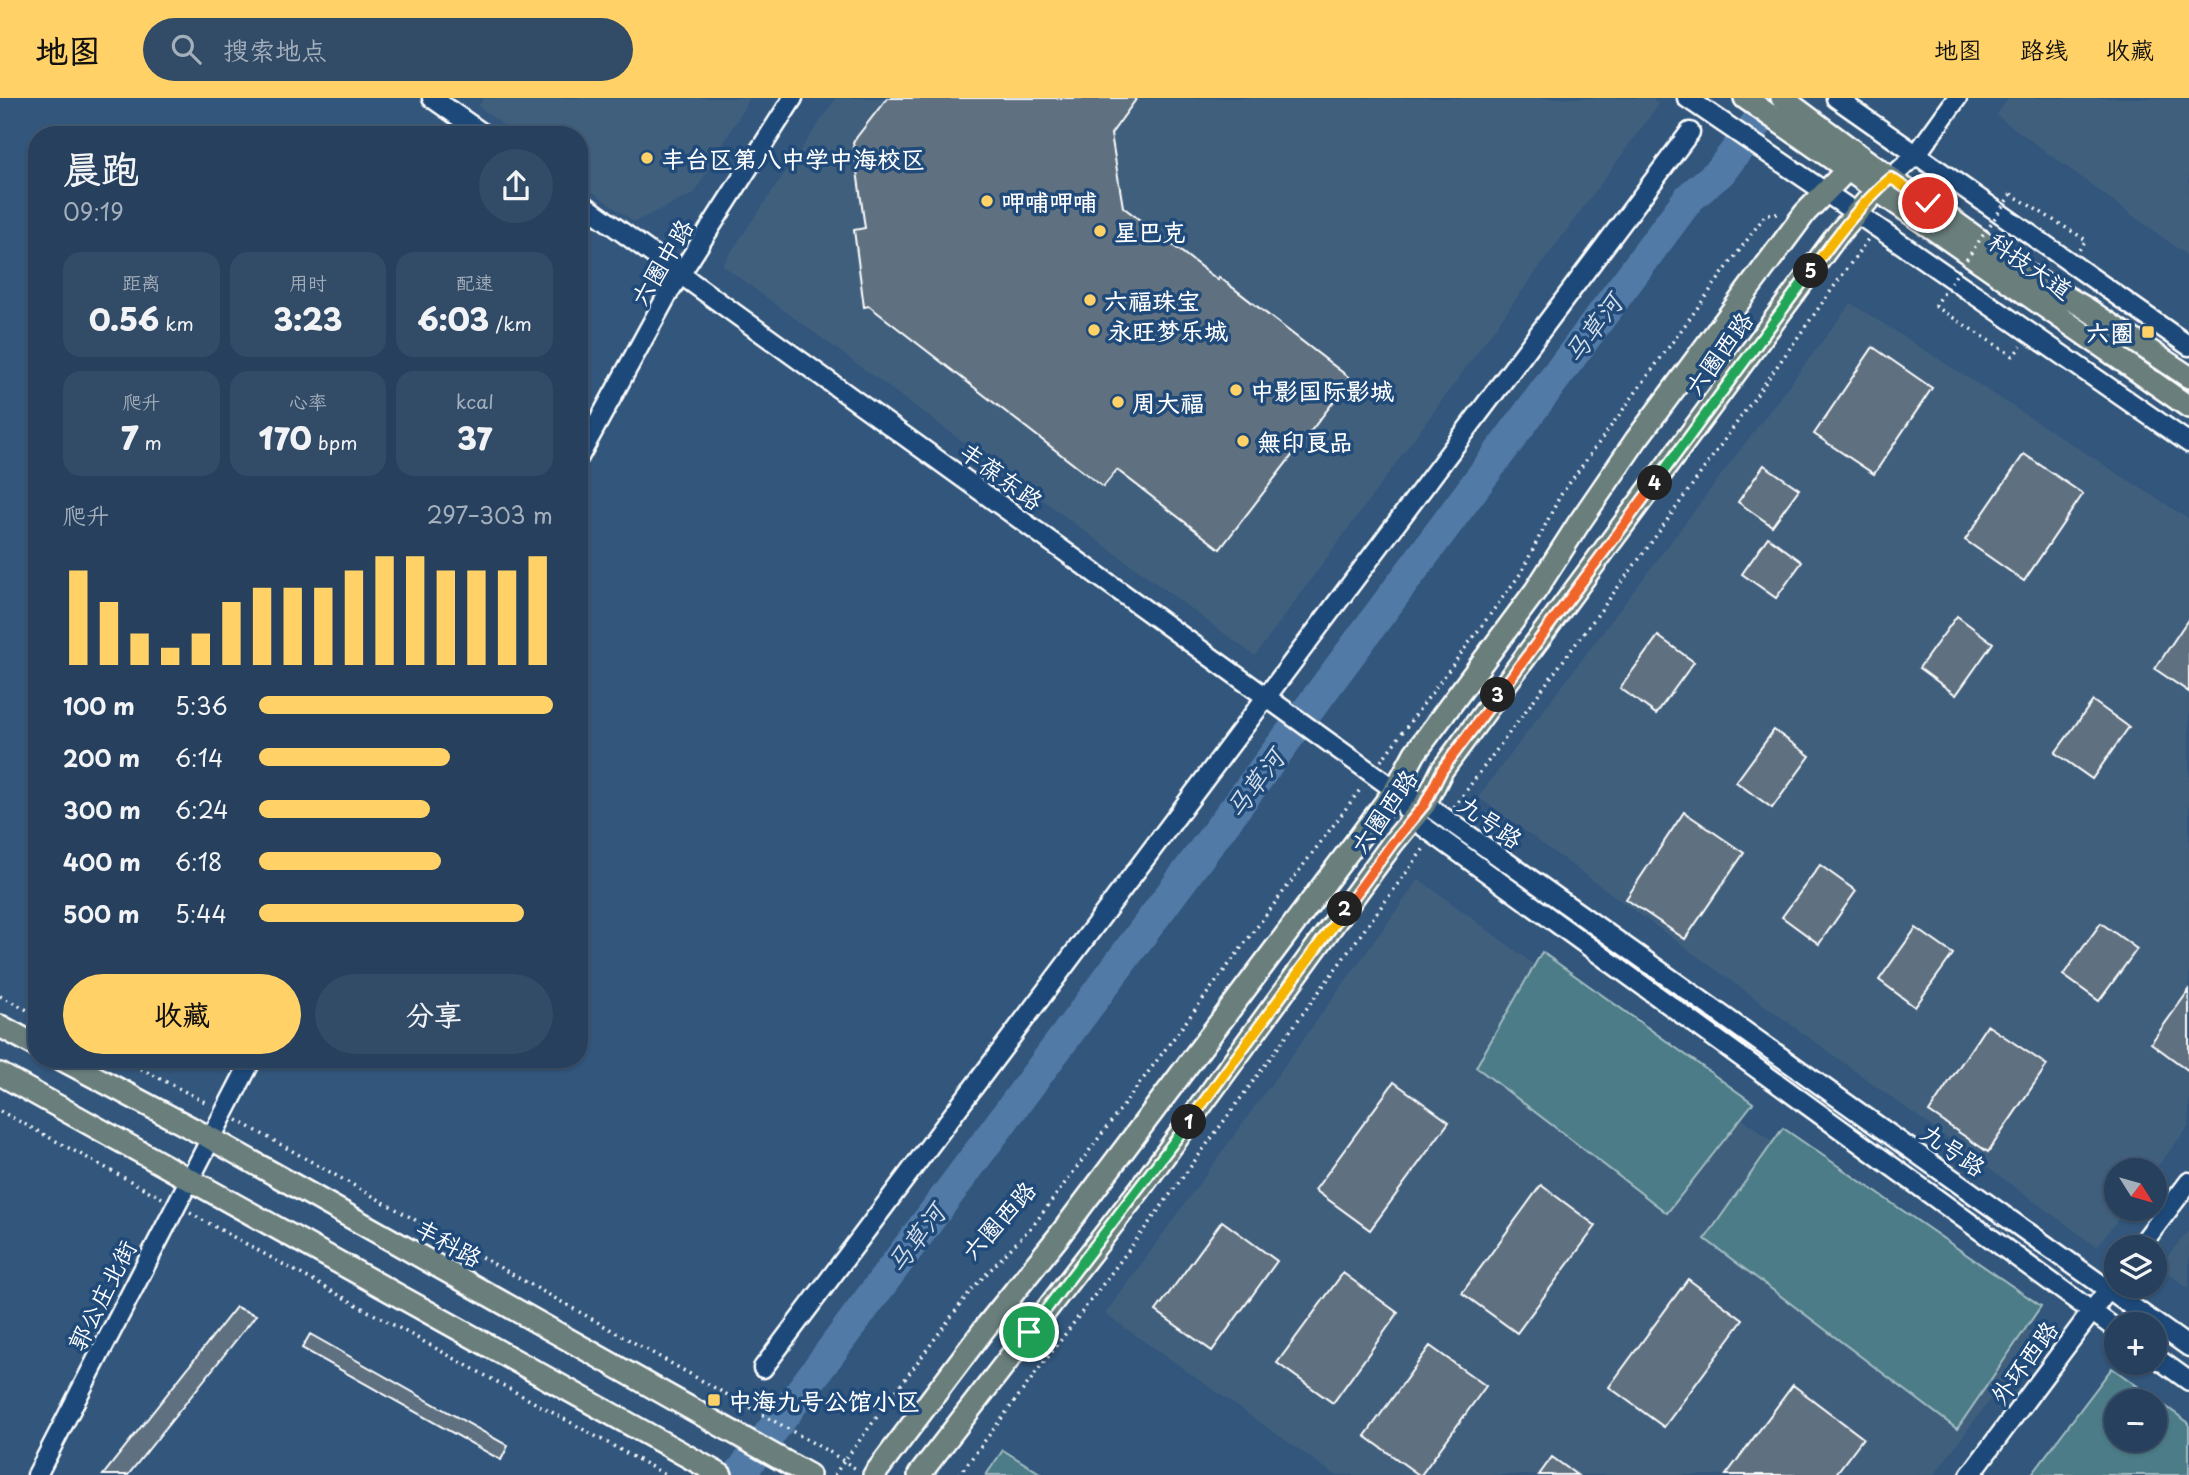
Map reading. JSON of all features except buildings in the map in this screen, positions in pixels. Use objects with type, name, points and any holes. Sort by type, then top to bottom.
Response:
[{"type":"main road","points":[[1745,98],[1790,112],[1884,184]]},
{"type":"main road","points":[[1790,112],[1848,169],[1884,184]]},
{"type":"main road","name":"六圈西路","points":[[874,1475],[985,1328],[1059,1236],[1395,790],[1415,753],[1536,590],[1636,440],[1805,213],[1848,169]]},
{"type":"main road","name":"六圈西路","points":[[919,1475],[1140,1189],[1392,844],[1419,812],[1450,759],[1830,246],[1884,184]]},
{"type":"main road","name":"科技大道","points":[[1884,184],[2084,307],[2189,377]]},
{"type":"main road","name":"科技大道","points":[[1884,184],[2189,407]]},
{"type":"main road","points":[[0,1027],[28,1041]]},
{"type":"main road","name":"丰科路","points":[[78,1068],[210,1138],[801,1470]]},
{"type":"main road","points":[[0,1074],[721,1475]]},
{"type":"street","points":[[432,98],[472,126]]},
{"type":"street","name":"六圈中路","points":[[588,441],[681,273],[793,98]]},
{"type":"street","points":[[1687,98],[2189,443]]},
{"type":"street","points":[[1836,98],[2189,346]]},
{"type":"street","name":"六圈西路","points":[[1884,184],[1916,155],[1957,98]]},
{"type":"street","points":[[763,1368],[1271,700],[1690,132]]},
{"type":"street","name":"丰葆东路","points":[[588,207],[1395,790]]},
{"type":"street","name":"九号路","points":[[1395,790],[1419,812],[2104,1320]]},
{"type":"street","name":"九号路","points":[[1419,812],[2104,1279]]},
{"type":"street","points":[[210,1138],[247,1068]]},
{"type":"street","name":"郭公庄北街","points":[[37,1475],[210,1138]]},
{"type":"street","points":[[2149,1235],[2189,1182]]},
{"type":"street","name":"外环西路","points":[[1970,1475],[2104,1294]]},
{"type":"street","name":"九号路","points":[[2129,1298],[2189,1347]]},
{"type":"street","points":[[2167,1365],[2189,1381]]},
{"type":"path","points":[[2013,356],[1935,306],[2011,194],[2086,240]]},
{"type":"path","name":"六圈西路","points":[[834,1475],[971,1290],[1035,1223],[1521,573],[1560,496],[1766,214],[1805,213]]},
{"type":"path","points":[[0,996],[28,1010]]},
{"type":"path","name":"丰科路","points":[[139,1068],[223,1112],[866,1475]]},
{"type":"path","points":[[0,1111],[666,1475]]},
{"type":"shaded area","name":"丰台区第八中学中海校区","points":[[484,98],[750,98],[694,194],[634,222],[588,189],[588,126],[504,126],[478,106]]},
{"type":"shaded area","name":"永旺梦乐城","points":[[836,98],[1651,98],[1659,104],[1255,656],[722,265]]},
{"type":"shaded area","points":[[2009,98],[2189,98],[2189,257],[1996,115]]},
{"type":"shaded area","points":[[1851,303],[2189,519],[2189,1126],[2164,1158],[2104,1158],[2104,1222],[2116,1222],[2097,1247],[1478,797]]},
{"type":"shaded area","points":[[1419,879],[2037,1337],[1934,1475],[1335,1475],[1105,1314]]},
{"type":"shaded area","points":[[2189,1230],[2189,1289],[2167,1272],[2167,1256]]},
{"type":"green space","points":[[1542,952],[1753,1103],[1667,1213],[1476,1067]]},
{"type":"green space","points":[[1783,1128],[2041,1306],[1957,1429],[1705,1239]]},
{"type":"green space","points":[[2107,1375],[2122,1375],[2141,1389],[2104,1389],[2104,1452],[2167,1452],[2167,1407],[2189,1423],[2189,1475],[2031,1475]]},
{"type":"green space","points":[[1003,1450],[1043,1475],[986,1475]]},
{"type":"waterway","name":"马草河","points":[[739,1475],[1689,198],[1720,172],[1776,98]]},
{"type":"place","name":"丰台区第八中学中海校区","points":[[647,158]]},
{"type":"place","name":"呷哺呷哺","points":[[987,201]]},
{"type":"place","name":"星巴克","points":[[1100,231]]},
{"type":"place","name":"六福珠宝","points":[[1090,300]]},
{"type":"place","name":"永旺梦乐城","points":[[1094,330]]},
{"type":"place","name":"六圈","points":[[2148,332]]},
{"type":"place","name":"中影国际影城","points":[[1236,390]]},
{"type":"place","name":"周大福","points":[[1118,402]]},
{"type":"place","name":"無印良品","points":[[1243,441]]},
{"type":"place","name":"中海九号公馆小区","points":[[714,1400]]},
{"type":"route","points":[[1029,1332],[1140,1189],[1392,844],[1425,804],[1442,770],[1838,234],[1891,178],[1928,203]]}]
